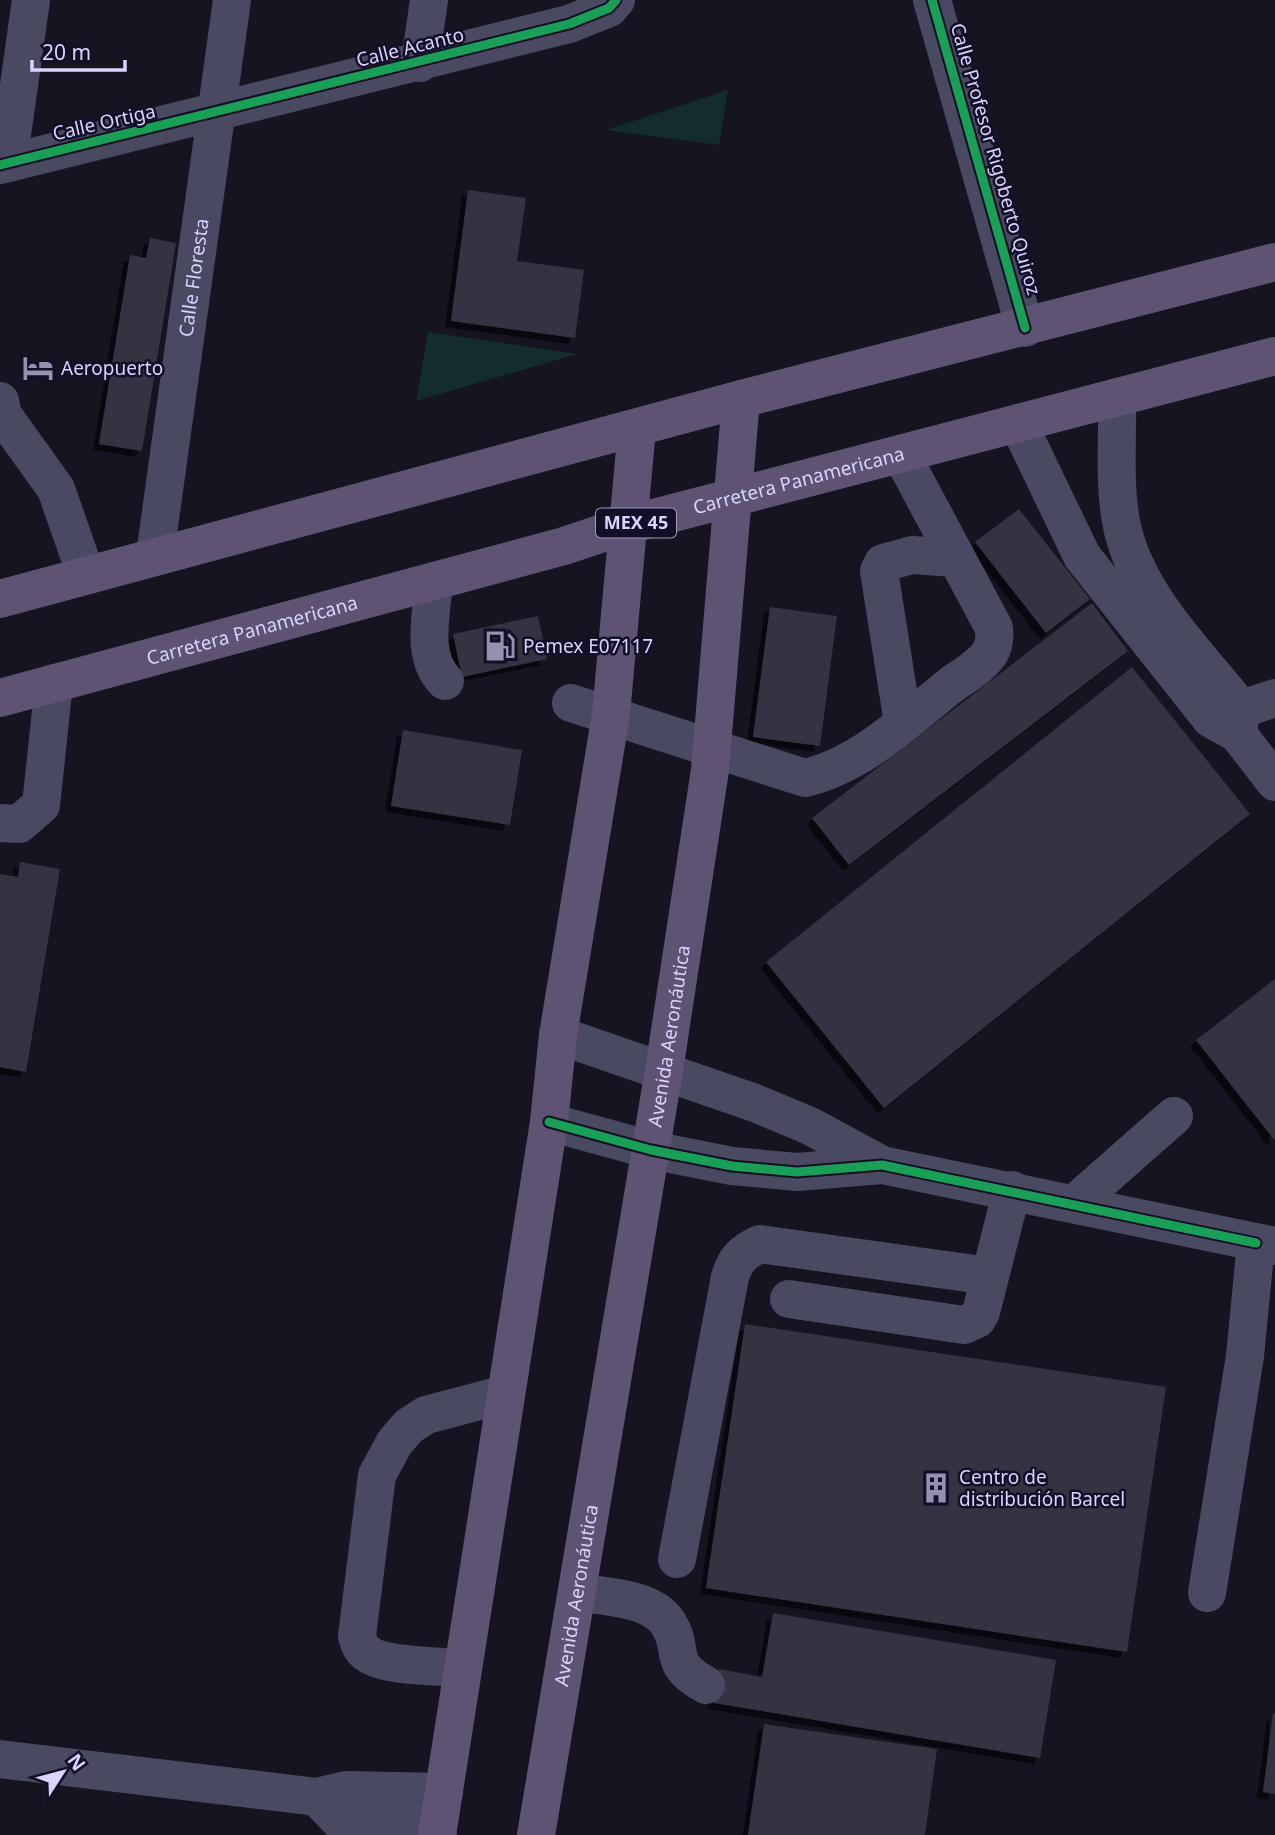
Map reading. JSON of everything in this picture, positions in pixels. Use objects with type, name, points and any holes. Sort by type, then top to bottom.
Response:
[{"type":"main road","points":[[0,599],[741,399],[1275,262]]},
{"type":"main road","name":"Carretera Panamericana","points":[[0,698],[434,581],[627,525],[1275,356]]},
{"type":"main road","name":"Avenida Aeronáutica","points":[[536,1835],[651,1150],[713,750],[741,399]]},
{"type":"main road","points":[[437,1833],[549,1122],[558,1035],[611,714],[638,428]]},
{"type":"street","points":[[4,164],[31,0]]},
{"type":"street","name":"Calle Floresta","points":[[155,555],[232,0]]},
{"type":"street","points":[[420,63],[429,0]]},
{"type":"street","name":"Calle Profesor Rigoberto Quiroz","points":[[932,0],[1026,328]]},
{"type":"street","name":"Calle Acanto","points":[[217,113],[569,24],[613,4]]},
{"type":"street","name":"Calle Ortiga","points":[[4,164],[217,113]]},
{"type":"street","points":[[1117,397],[1118,496],[1124,532],[1139,572],[1140,607]]},
{"type":"street","points":[[0,401],[3,415],[56,489],[86,575]]},
{"type":"street","points":[[1018,423],[1082,556],[1140,607],[1241,715],[1275,782]]},
{"type":"street","points":[[571,703],[805,778],[829,772],[849,762],[904,723],[991,652],[994,628],[901,454]]},
{"type":"street","points":[[904,723],[879,571],[883,563],[901,556],[955,558]]},
{"type":"street","points":[[434,581],[430,650],[434,671],[444,681]]},
{"type":"street","points":[[0,823],[19,824],[41,805],[54,683]]},
{"type":"street","points":[[558,1035],[664,1070],[810,1126],[882,1165]]},
{"type":"street","points":[[1074,1204],[1174,1115]]},
{"type":"street","points":[[549,1122],[651,1150],[732,1166],[797,1172],[882,1165],[1012,1190],[1269,1247],[1260,1358],[1207,1592]]},
{"type":"street","points":[[789,1299],[964,1325],[977,1319],[1012,1190]]},
{"type":"street","points":[[677,1559],[730,1277],[734,1262],[744,1251],[760,1244],[989,1276]]},
{"type":"street","points":[[463,1668],[369,1656],[356,1636],[377,1475],[395,1443],[409,1426],[426,1415],[506,1394]]},
{"type":"street","points":[[577,1592],[635,1602],[657,1612],[669,1624],[682,1668],[706,1685]]},
{"type":"street","points":[[0,1759],[336,1811],[437,1833]]},
{"type":"street","points":[[336,1811],[444,1792]]},
{"type":"green space","points":[[728,90],[719,145],[606,130]]},
{"type":"green space","points":[[428,332],[577,354],[416,401]]},
{"type":"building","points":[[468,190],[526,198],[517,261],[584,270],[575,338],[451,321]]},
{"type":"building","points":[[150,238],[176,243],[142,451],[99,444],[130,255],[146,258]]},
{"type":"building","points":[[1019,509],[1090,599],[1046,633],[975,542]]},
{"type":"building","points":[[1092,603],[1128,651],[849,865],[812,818]]},
{"type":"building","points":[[770,607],[837,616],[820,746],[753,737]]},
{"type":"building","name":"Pemex E07117","points":[[538,616],[547,659],[462,677],[453,634]]},
{"type":"building","points":[[1132,667],[1250,814],[884,1108],[766,962]]},
{"type":"building","points":[[403,730],[522,750],[510,825],[391,806]]},
{"type":"building","points":[[20,862],[60,869],[26,1072],[0,1067],[0,874],[18,877]]},
{"type":"building","points":[[1275,979],[1275,1141],[1196,1040]]},
{"type":"building","name":"Centro de distribución Barcel","points":[[745,1324],[1166,1387],[1127,1652],[706,1588]]},
{"type":"building","points":[[773,1613],[1056,1660],[1040,1758],[714,1703],[719,1669],[762,1677]]},
{"type":"building","points":[[1273,1713],[1275,1714],[1275,1794],[1263,1792]]},
{"type":"building","points":[[764,1724],[937,1749],[925,1835],[748,1835]]},
{"type":"cycle path","points":[[0,165],[569,24],[609,8],[616,0]]},
{"type":"cycle path","points":[[932,0],[1025,328]]},
{"type":"cycle path","points":[[549,1122],[651,1150],[732,1166],[797,1172],[882,1165],[1256,1243]]},
{"type":"place","name":"Aeropuerto","points":[[38,368]]},
{"type":"place","name":"Pemex E07117","points":[[500,646]]},
{"type":"place","name":"Centro de distribución Barcel","points":[[936,1488]]}]
